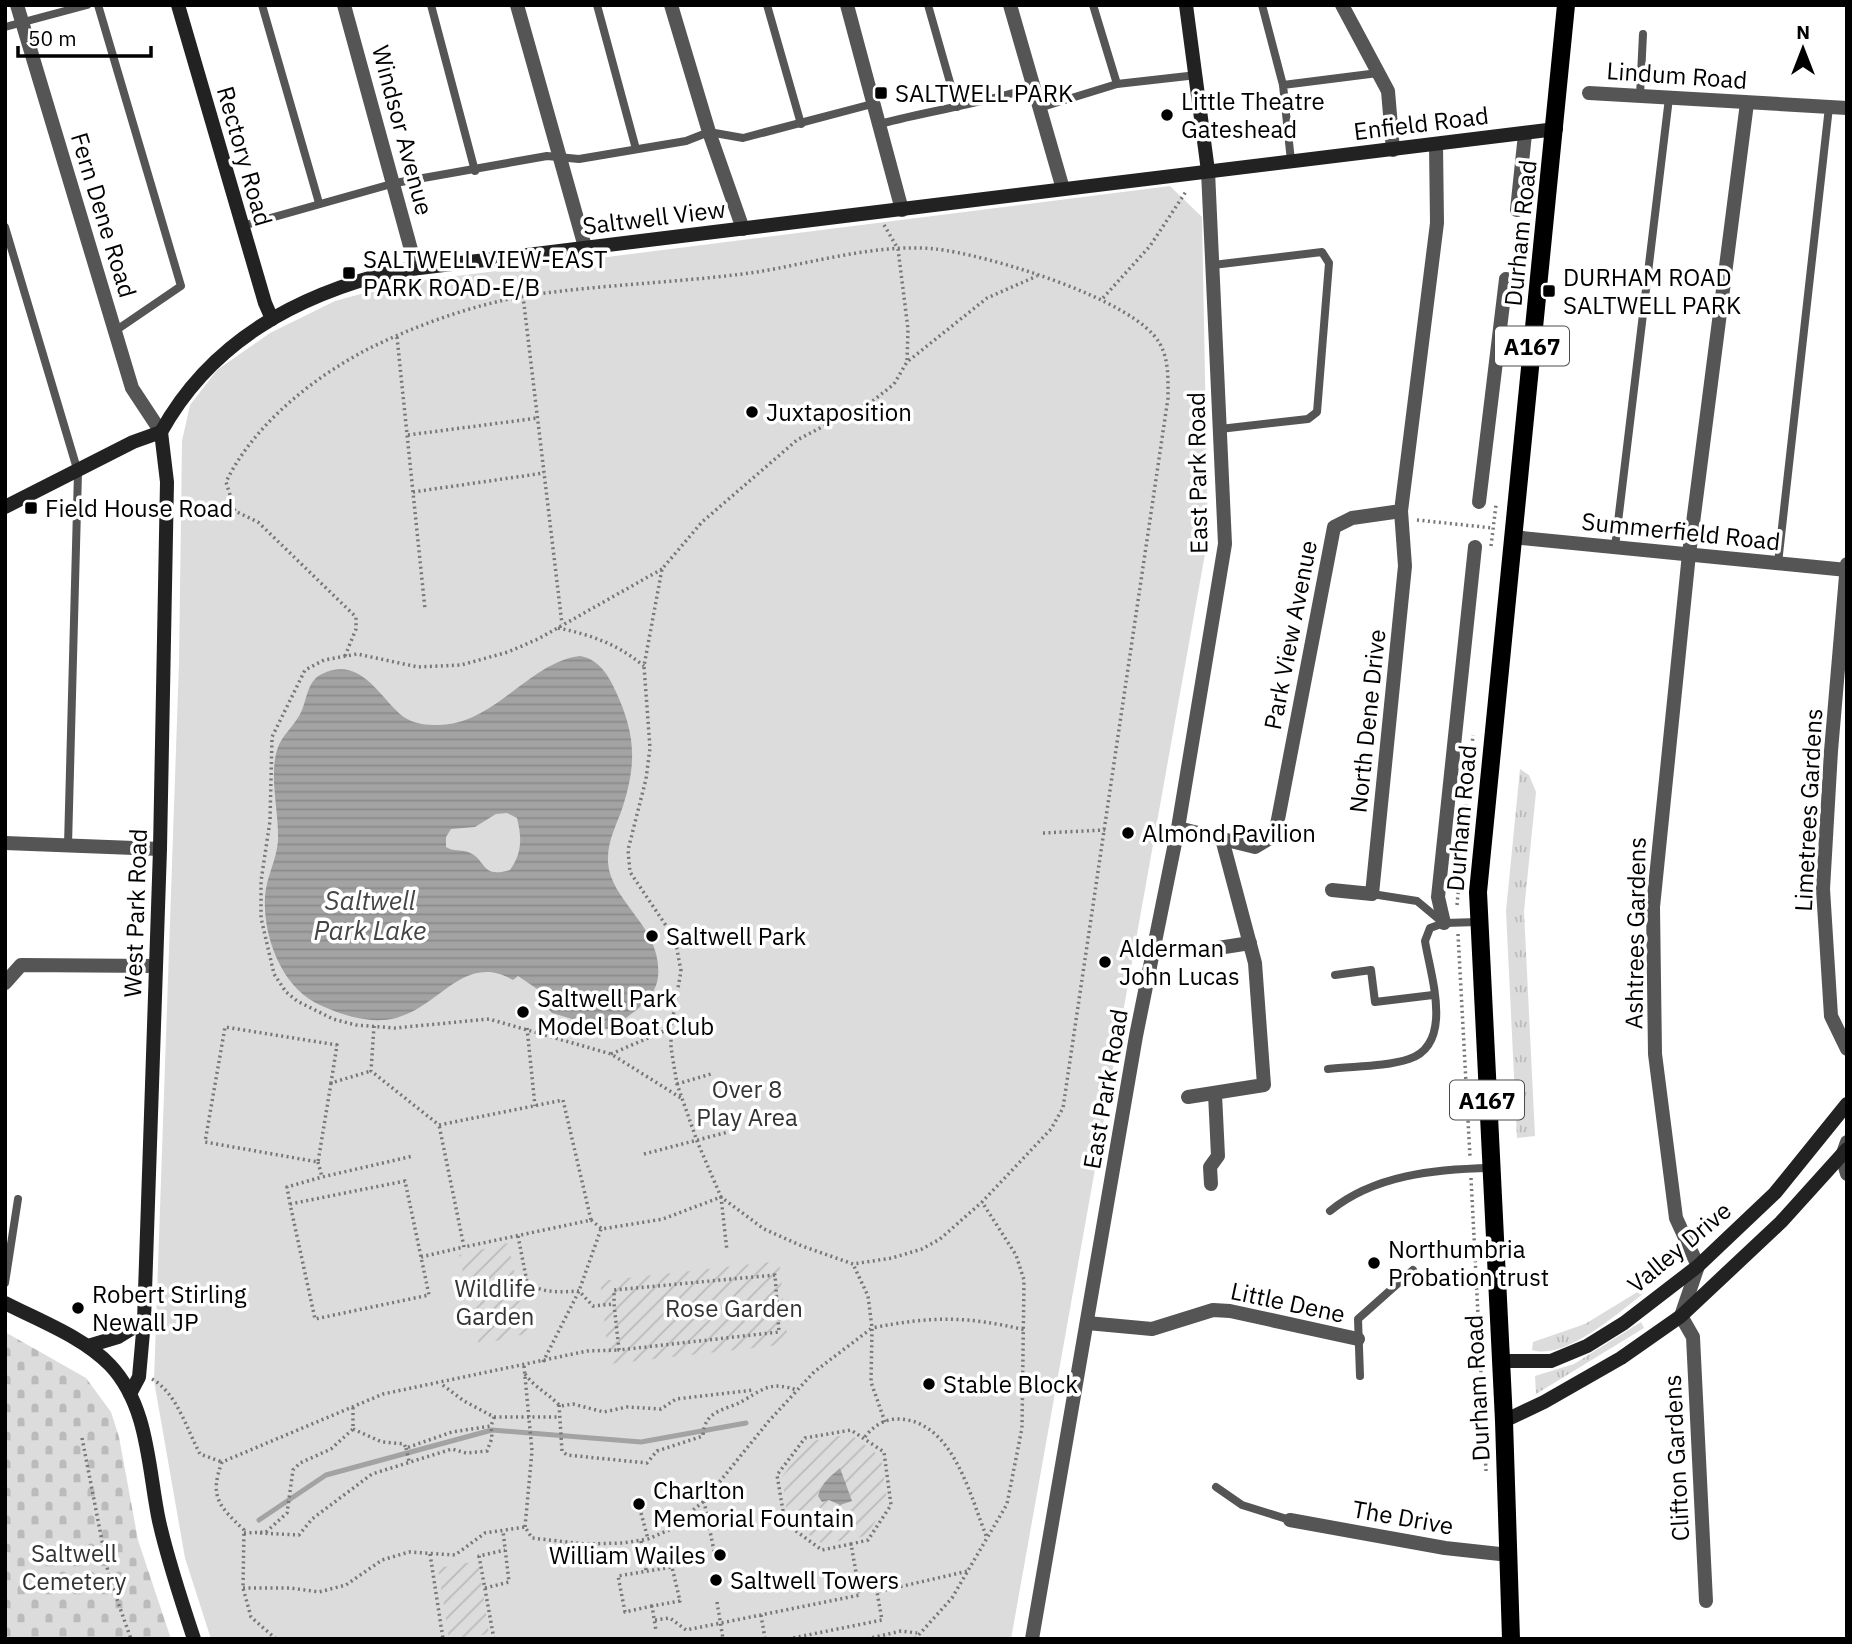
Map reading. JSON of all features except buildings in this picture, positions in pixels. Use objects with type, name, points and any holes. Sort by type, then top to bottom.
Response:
[{"type":"main road","name":"Durham Road","points":[[1511,1639],[1504,1420],[1478,892],[1512,534],[1556,130],[1566,5]]},
{"type":"street","name":"Fern Dene Road","points":[[17,5],[132,388],[161,432]]},
{"type":"street","name":"Rectory Road","points":[[178,5],[265,303],[272,319]]},
{"type":"street","name":"Windsor Avenue","points":[[344,5],[395,183],[416,268]]},
{"type":"street","points":[[517,5],[585,247]]},
{"type":"street","points":[[671,5],[709,132],[743,229]]},
{"type":"street","points":[[847,5],[876,103],[902,210]]},
{"type":"street","points":[[1010,5],[1063,190]]},
{"type":"street","points":[[1186,5],[1198,75],[1204,171]]},
{"type":"street","points":[[1342,5],[1388,91],[1393,150]]},
{"type":"street","name":"Lindum Road","points":[[1589,93],[1847,108]]},
{"type":"street","name":"Ashtrees Gardens","points":[[1698,1266],[1676,1218],[1655,1054],[1653,964],[1658,844],[1689,554],[1746,103]]},
{"type":"street","name":"Enfield Road","points":[[1204,171],[1556,130]]},
{"type":"street","points":[[1517,210],[1525,134]]},
{"type":"street","points":[[1401,515],[1437,223],[1436,145]]},
{"type":"street","name":"Saltwell View","points":[[161,432],[186,389],[234,344],[272,319],[325,292],[355,281],[416,268],[1204,171]]},
{"type":"street","name":"East Park Road","points":[[1032,1639],[1136,1036],[1178,828],[1225,544],[1213,265],[1204,171]]},
{"type":"street","points":[[1479,502],[1506,279]]},
{"type":"street","points":[[6,502],[78,472],[133,442],[161,432]]},
{"type":"street","name":"West Park Road","points":[[130,1394],[139,1372],[144,1321],[160,849],[167,482],[161,432]]},
{"type":"street","name":"Park View Avenue","points":[[1178,828],[1255,847],[1275,835],[1334,527],[1352,518],[1401,515]]},
{"type":"street","name":"North Dene Drive","points":[[1372,894],[1405,566],[1401,515]]},
{"type":"street","name":"Summerfield Road","points":[[1512,534],[1846,570]]},
{"type":"street","points":[[1444,923],[1438,897],[1475,547]]},
{"type":"street","name":"Limetrees Gardens","points":[[1847,564],[1831,751],[1824,889],[1831,1016],[1847,1049]]},
{"type":"street","points":[[1188,1097],[1264,1085],[1255,963],[1222,839]]},
{"type":"street","points":[[5,843],[160,849]]},
{"type":"street","points":[[1332,890],[1372,894]]},
{"type":"street","points":[[1199,951],[1250,943]]},
{"type":"street","points":[[5,983],[21,965],[156,966]]},
{"type":"street","points":[[1212,1184],[1210,1167],[1219,1156],[1215,1094]]},
{"type":"street","name":"Valley Drive","points":[[1501,1361],[1551,1360],[1587,1346],[1698,1266],[1775,1193],[1847,1104]]},
{"type":"street","points":[[1845,1149],[1847,1174]]},
{"type":"street","name":"Valley Drive","points":[[1504,1420],[1544,1402],[1621,1358],[1681,1316],[1781,1222],[1845,1149]]},
{"type":"street","points":[[1681,1316],[1698,1266]]},
{"type":"street","points":[[5,1303],[88,1346],[111,1366],[130,1394],[141,1421],[159,1521],[194,1639]]},
{"type":"street","name":"Little Dene","points":[[1087,1323],[1152,1329],[1200,1313],[1222,1310],[1358,1339]]},
{"type":"street","name":"Clifton Gardens","points":[[1681,1316],[1693,1337],[1706,1601]]},
{"type":"street","points":[[88,1346],[118,1337],[144,1321]]},
{"type":"street","name":"The Drive","points":[[1290,1520],[1445,1548],[1509,1555]]},
{"type":"lane","points":[[5,27],[87,5]]},
{"type":"lane","points":[[98,5],[181,286],[115,331]]},
{"type":"lane","points":[[262,5],[319,203]]},
{"type":"lane","points":[[431,5],[475,171]]},
{"type":"lane","points":[[597,5],[636,149]]},
{"type":"lane","points":[[766,5],[801,124]]},
{"type":"lane","points":[[928,5],[957,107]]},
{"type":"lane","points":[[1093,5],[1117,84]]},
{"type":"lane","points":[[1262,5],[1283,85],[1292,161]]},
{"type":"lane","points":[[1640,96],[1643,34]]},
{"type":"lane","points":[[1283,85],[1378,73]]},
{"type":"lane","points":[[1040,108],[1117,84],[1198,75]]},
{"type":"lane","points":[[880,124],[933,110],[985,103],[1033,87]]},
{"type":"lane","points":[[1615,547],[1669,98]]},
{"type":"lane","points":[[242,226],[395,183],[475,171],[547,156],[579,159],[686,141],[709,132],[743,138],[876,103]]},
{"type":"lane","points":[[1778,563],[1829,107]]},
{"type":"lane","points":[[5,227],[78,472],[68,845]]},
{"type":"lane","points":[[1213,265],[1322,251],[1329,263],[1317,412],[1308,419],[1220,429]]},
{"type":"lane","points":[[1372,894],[1417,901],[1444,923]]},
{"type":"lane","points":[[1328,1069],[1410,1058],[1423,1050],[1432,1041],[1436,1027],[1425,941],[1430,928],[1444,923],[1479,922]]},
{"type":"lane","points":[[1335,975],[1371,970],[1375,1002],[1433,995]]},
{"type":"lane","points":[[1330,1211],[1353,1196],[1399,1178],[1491,1168]]},
{"type":"lane","points":[[5,1283],[18,1199]]},
{"type":"lane","points":[[1360,1376],[1358,1320],[1413,1270]]},
{"type":"lane","points":[[1216,1487],[1242,1505],[1290,1520]]},
{"type":"path","points":[[1103,298],[1150,246],[1204,171]]},
{"type":"path","points":[[878,212],[898,249],[908,329],[907,362]]},
{"type":"path","points":[[345,656],[356,629],[356,617],[258,522],[235,511],[226,482],[257,431],[292,401],[365,351],[397,337],[471,309],[523,296],[755,272],[898,249],[936,249],[985,259],[1103,298],[1160,343],[1167,366],[1168,398],[1063,1108],[1051,1129],[982,1202],[940,1239],[922,1249],[892,1258],[853,1264],[802,1246],[764,1229],[721,1197]]},
{"type":"path","points":[[682,1099],[611,1054],[527,1028],[489,1019],[396,1028],[374,1026],[332,1019],[297,1001],[286,992],[274,974],[261,918],[261,881],[270,821],[272,737],[305,670],[324,660],[357,654],[418,667],[461,665],[508,652],[662,569],[702,522],[763,466],[797,440],[874,400],[894,384],[907,362],[987,298],[1037,276]]},
{"type":"path","points":[[523,296],[559,626]]},
{"type":"path","points":[[397,337],[425,609]]},
{"type":"path","points":[[407,435],[538,418]]},
{"type":"path","points":[[412,492],[544,473]]},
{"type":"path","points":[[1401,515],[1512,534]]},
{"type":"path","points":[[662,569],[644,666],[650,748],[646,779],[628,850],[630,872],[674,939],[681,971],[671,1028],[677,1084],[721,1197],[727,1251]]},
{"type":"path","points":[[559,626],[594,635],[622,649],[644,666]]},
{"type":"path","points":[[1043,833],[1105,830]]},
{"type":"path","points":[[371,1070],[374,1026]]},
{"type":"path","points":[[318,1162],[205,1142],[225,1027],[337,1045],[318,1162],[322,1177]]},
{"type":"path","points":[[527,1028],[535,1106]]},
{"type":"path","points":[[611,1054],[671,1028]]},
{"type":"path","points":[[331,1083],[371,1070]]},
{"type":"path","points":[[371,1070],[439,1125],[464,1247]]},
{"type":"path","points":[[677,1084],[711,1074]]},
{"type":"path","points":[[439,1125],[563,1100],[591,1220],[601,1229]]},
{"type":"path","points":[[644,1154],[732,1131]]},
{"type":"path","points":[[290,1204],[405,1181],[429,1295],[315,1319],[290,1204],[287,1187],[413,1156]]},
{"type":"path","points":[[601,1229],[663,1219],[721,1197]]},
{"type":"path","points":[[915,1639],[952,1598],[1007,1504],[1022,1429],[1024,1280],[1016,1255],[982,1202]]},
{"type":"path","points":[[421,1257],[591,1220]]},
{"type":"path","points":[[543,1362],[579,1291],[601,1229]]},
{"type":"path","points":[[518,1236],[527,1282],[533,1287],[555,1292],[579,1291],[593,1306],[614,1304]]},
{"type":"path","points":[[853,1264],[868,1296],[872,1328],[871,1382],[885,1422]]},
{"type":"path","points":[[139,1372],[160,1384],[174,1402],[200,1454],[222,1462],[383,1394],[587,1351],[619,1350],[779,1332],[775,1275],[614,1290],[619,1350]]},
{"type":"path","points":[[524,1366],[532,1451],[525,1527],[533,1538],[548,1542],[641,1541],[669,1530],[704,1501],[797,1390],[841,1349],[872,1328],[912,1320],[956,1318],[979,1319],[1025,1330]]},
{"type":"path","points":[[525,1374],[534,1387],[546,1391],[559,1406],[573,1404],[604,1412],[626,1407],[662,1409],[676,1399],[780,1385],[797,1390]]},
{"type":"path","points":[[440,1383],[464,1401],[494,1417],[560,1417]]},
{"type":"path","points":[[559,1405],[563,1430],[562,1451],[567,1455],[647,1463],[657,1451],[703,1436],[704,1426],[720,1408],[745,1400],[756,1390]]},
{"type":"path","points":[[260,1533],[266,1532],[288,1513],[293,1470],[300,1463],[331,1449],[353,1429],[353,1407]]},
{"type":"path","points":[[244,1533],[299,1535],[313,1519],[372,1474],[452,1450],[466,1453],[487,1451],[492,1438],[491,1426],[494,1417]]},
{"type":"path","points":[[865,1437],[870,1430],[885,1422],[904,1419],[918,1423],[942,1441],[951,1452],[988,1538]]},
{"type":"path","points":[[406,1448],[452,1432],[491,1426]]},
{"type":"path","points":[[353,1429],[365,1437],[404,1444],[409,1461]]},
{"type":"path","points":[[851,1430],[884,1452],[891,1505],[869,1540],[851,1544],[822,1550],[785,1523],[778,1475],[804,1438],[851,1430]]},
{"type":"path","points":[[82,1438],[110,1577],[131,1639]]},
{"type":"path","points":[[222,1462],[215,1480],[218,1505],[244,1533],[243,1588],[251,1617],[276,1639]]},
{"type":"path","points":[[704,1501],[715,1556]]},
{"type":"path","points":[[641,1513],[648,1539]]},
{"type":"path","points":[[243,1588],[290,1587],[319,1592],[346,1585],[382,1560],[410,1552],[455,1555],[475,1538],[525,1527]]},
{"type":"path","points":[[485,1588],[509,1582],[503,1531]]},
{"type":"path","points":[[641,1541],[647,1571]]},
{"type":"path","points":[[655,1620],[670,1618],[686,1630],[860,1595],[851,1544]]},
{"type":"path","points":[[494,1639],[479,1556],[505,1550]]},
{"type":"path","points":[[430,1554],[443,1639]]},
{"type":"path","points":[[673,1567],[680,1601],[652,1606],[625,1612],[618,1576],[673,1567]]},
{"type":"path","points":[[788,1639],[882,1620],[877,1592],[970,1570]]},
{"type":"path","points":[[717,1602],[723,1639]]},
{"type":"path","points":[[652,1606],[656,1631]]},
{"type":"path","points":[[761,1615],[765,1639]]},
{"type":"path","points":[[867,1639],[901,1631],[918,1633]]},
{"type":"green space","name":"Saltwell Park","points":[[1170,186],[1202,217],[1208,537],[1011,1639],[211,1639],[185,1558],[154,1381],[179,663],[182,441],[190,405],[217,370],[270,333],[335,301],[401,283]]},
{"type":"green space","points":[[1520,769],[1529,775],[1536,792],[1524,911],[1535,1136],[1517,1138],[1506,911]]},
{"type":"green space","name":"Wildlife Garden","points":[[508,1243],[528,1333],[479,1345],[459,1255]]},
{"type":"green space","name":"Rose Garden","points":[[779,1261],[788,1344],[609,1364],[600,1281]]},
{"type":"green space","points":[[1639,1291],[1644,1293],[1575,1342],[1545,1351],[1532,1350],[1533,1342],[1585,1324]]},
{"type":"green space","points":[[1641,1322],[1644,1328],[1536,1394],[1535,1376],[1574,1364]]},
{"type":"green space","name":"Saltwell Cemetery","points":[[5,1332],[86,1378],[111,1412],[119,1437],[138,1540],[171,1639],[5,1639]]},
{"type":"green space","points":[[850,1434],[881,1457],[887,1503],[866,1536],[823,1544],[788,1521],[782,1477],[807,1442]]},
{"type":"green space","points":[[478,1561],[489,1634],[449,1639],[438,1568]]},
{"type":"water","name":"Saltwell Park Lake","points":[[580,656],[598,664],[607,674],[627,721],[632,761],[623,806],[611,840],[608,862],[617,890],[653,944],[658,977],[652,994],[610,1030],[552,1013],[542,1001],[546,995],[518,976],[513,980],[496,973],[480,972],[466,977],[412,1012],[386,1020],[365,1019],[333,1011],[302,994],[276,957],[267,927],[265,897],[278,840],[274,783],[277,750],[299,715],[314,680],[335,670],[358,674],[376,688],[403,717],[434,725],[455,723],[474,716],[561,661]],"holes":[[[507,813],[517,818],[520,845],[510,870],[493,872],[474,855],[446,847],[446,837],[451,829],[475,827],[496,814]]]},
{"type":"water","points":[[840,1468],[852,1501],[840,1505],[829,1500],[822,1502],[818,1496],[822,1487]]},
{"type":"waterway","points":[[259,1520],[326,1475],[492,1430],[641,1442],[746,1423]]},
{"type":"place","name":"SALTWELL PARK","points":[[881,93]]},
{"type":"place","name":"Little Theatre Gateshead","points":[[1167,115]]},
{"type":"place","name":"SALTWELL VIEW-EAST PARK ROAD-E/B","points":[[349,273]]},
{"type":"place","name":"DURHAM ROAD SALTWELL PARK","points":[[1549,291]]},
{"type":"place","name":"Juxtaposition","points":[[752,412]]},
{"type":"place","name":"Field House Road","points":[[31,508]]},
{"type":"place","name":"Almond Pavilion","points":[[1128,833]]},
{"type":"place","name":"Saltwell Park","points":[[652,936]]},
{"type":"place","name":"Alderman John Lucas","points":[[1105,962]]},
{"type":"place","name":"Saltwell Park Model Boat Club","points":[[523,1012]]},
{"type":"place","name":"Northumbria Probation trust","points":[[1374,1263]]},
{"type":"place","name":"Robert Stirling Newall JP","points":[[78,1308]]},
{"type":"place","name":"Stable Block","points":[[929,1384]]},
{"type":"place","name":"Charlton Memorial Fountain","points":[[639,1504]]},
{"type":"place","name":"William Wailes","points":[[720,1555]]},
{"type":"place","name":"Saltwell Towers","points":[[716,1580]]},
{"type":"park label","name":"Over 8 Play Area","points":[[747,1103]]}]
